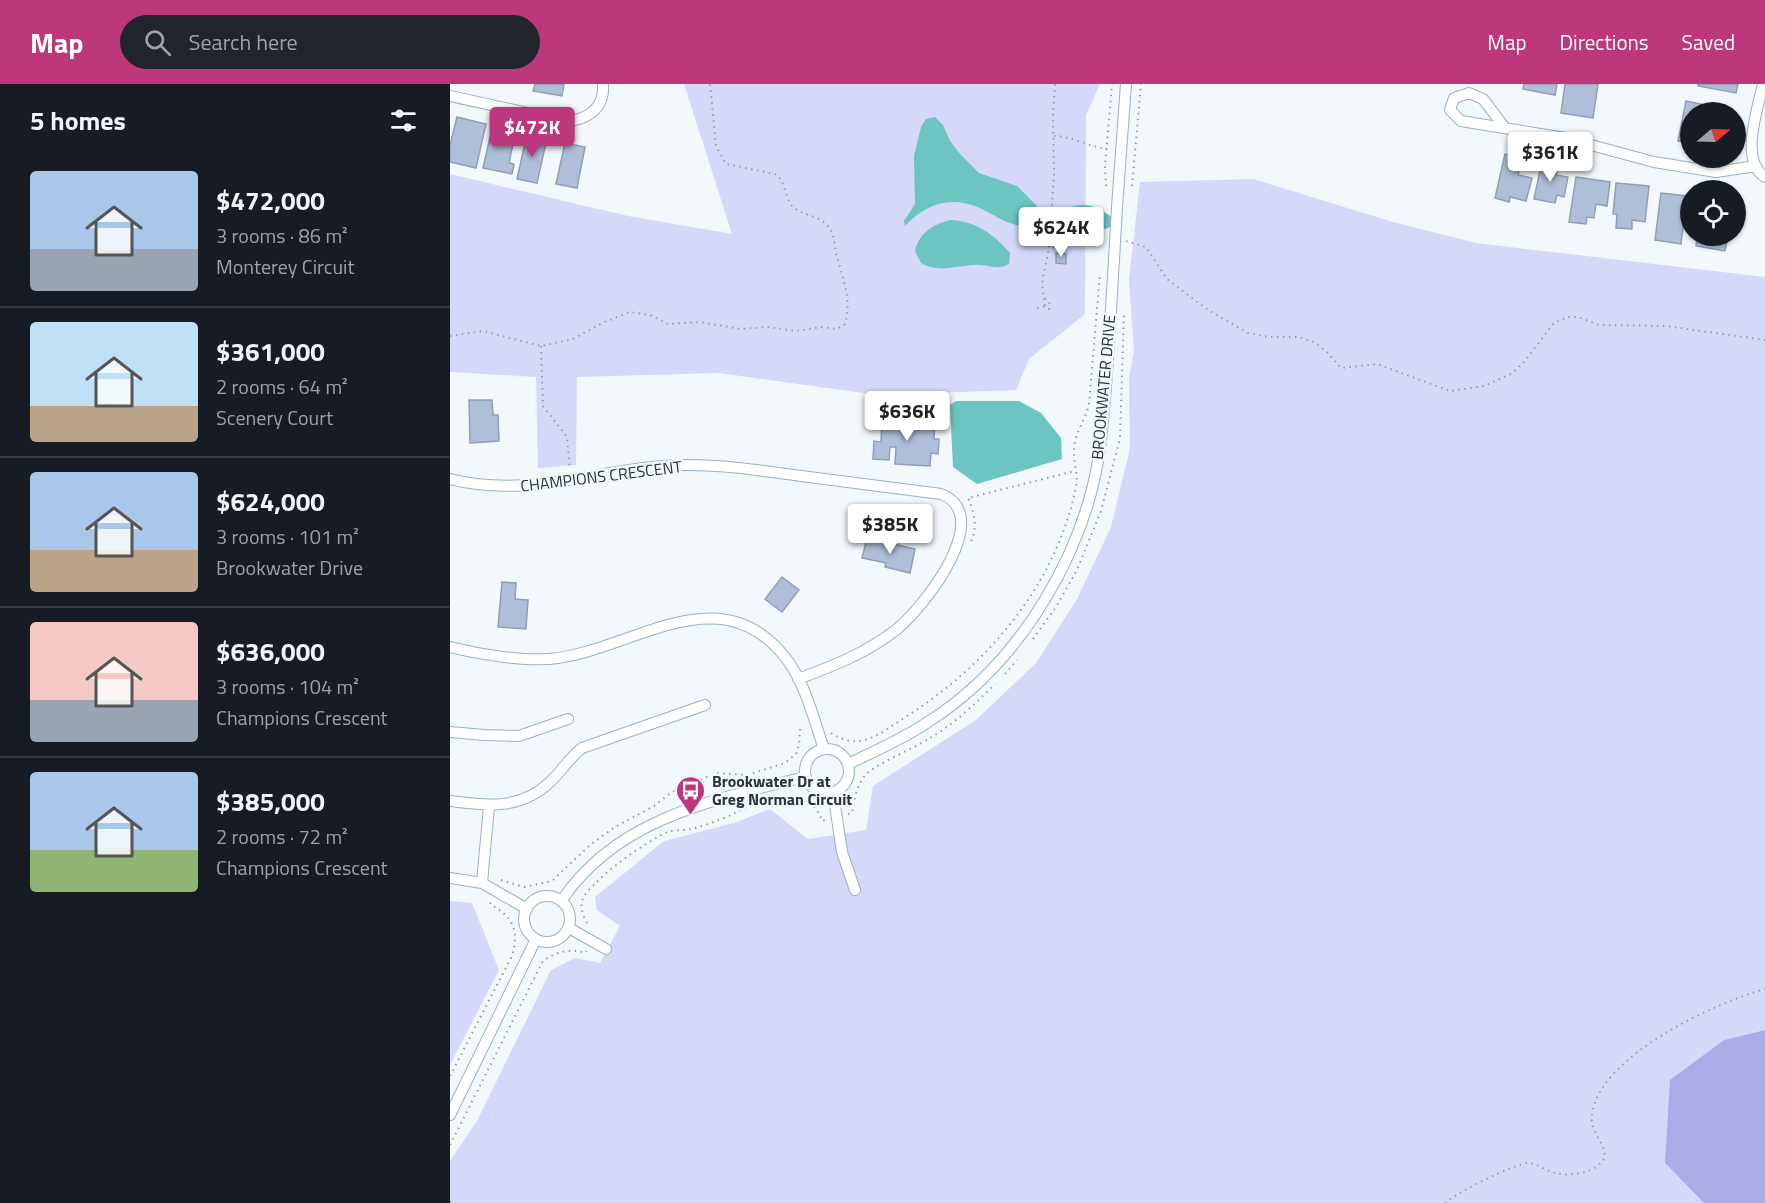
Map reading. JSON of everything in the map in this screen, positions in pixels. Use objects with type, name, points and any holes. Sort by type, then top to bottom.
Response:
[{"type":"street","points":[[450,96],[564,121],[576,121],[587,117],[597,109],[602,99],[603,84]]},
{"type":"street","name":"BROOKWATER DRIVE","points":[[848,764],[889,745],[929,722],[972,688],[1000,661],[1029,623],[1060,573],[1087,507],[1101,442],[1126,84]]},
{"type":"street","points":[[1763,84],[1752,138],[1751,156],[1765,177]]},
{"type":"street","points":[[1505,128],[1483,99],[1469,93],[1454,98],[1450,110],[1461,121],[1565,138],[1654,162],[1716,172],[1756,166]]},
{"type":"street","name":"CHAMPIONS CRESCENT","points":[[450,479],[487,486],[515,487],[657,466],[733,467],[941,494],[950,498],[960,512],[962,532],[935,586],[898,628],[868,649],[798,679]]},
{"type":"street","points":[[450,647],[501,656],[548,659],[576,654],[697,617],[718,617],[741,624],[768,638],[789,662],[798,679],[824,749]]},
{"type":"street","points":[[450,801],[489,806],[519,801],[536,794],[560,771],[570,757],[582,748],[705,705]]},
{"type":"street","points":[[450,732],[519,736],[568,719]]},
{"type":"street","points":[[824,749],[838,752],[848,764],[848,778],[845,784],[833,792],[819,792],[813,789],[805,777],[807,762],[817,751],[824,749]]},
{"type":"street","points":[[562,900],[589,868],[621,842],[653,823],[713,800],[805,777]]},
{"type":"street","points":[[833,792],[843,852],[855,890]]},
{"type":"street","points":[[482,883],[489,806]]},
{"type":"street","points":[[450,878],[482,883],[526,909]]},
{"type":"street","points":[[540,896],[555,896],[562,900],[570,913],[569,928],[564,935],[551,942],[536,939],[526,928],[524,920],[526,909],[533,900],[540,896]]},
{"type":"street","points":[[569,928],[606,949]]},
{"type":"street","points":[[450,1115],[536,939]]},
{"type":"path","points":[[450,336],[483,331],[541,346],[573,339],[602,323],[630,312],[672,324],[700,322],[741,329],[768,327],[796,332],[822,327],[837,329],[845,324],[846,281],[837,257],[831,230],[827,224],[799,212],[792,206],[780,177],[776,174],[726,164],[716,146],[710,84]]},
{"type":"path","points":[[1045,306],[1042,273],[1049,248],[1056,84]]},
{"type":"path","points":[[1106,196],[1105,166],[1112,84]]},
{"type":"path","points":[[1130,196],[1141,84]]},
{"type":"path","points":[[1054,136],[1062,136],[1107,150]]},
{"type":"path","points":[[1049,248],[1105,239]]},
{"type":"path","points":[[1122,241],[1146,247],[1171,283],[1208,310],[1242,330],[1269,337],[1299,337],[1322,348],[1341,368],[1377,364],[1392,368],[1433,387],[1450,391],[1484,386],[1511,374],[1524,362],[1554,323],[1568,317],[1578,317],[1599,325],[1666,326],[1765,340]]},
{"type":"path","points":[[1037,308],[1045,306],[1046,309],[1051,306],[1045,298]]},
{"type":"path","points":[[541,346],[543,406],[567,437],[572,480]]},
{"type":"path","points":[[970,544],[974,536],[974,520],[968,498],[1075,471]]},
{"type":"path","points":[[1445,1203],[1491,1176],[1527,1163],[1564,1174],[1593,1170],[1605,1157],[1603,1144],[1591,1125],[1591,1116],[1599,1093],[1613,1073],[1641,1049],[1660,1037],[1727,1002],[1765,988]]},
{"type":"shaded area","points":[[684,84],[1100,84],[1086,115],[1085,314],[1029,359],[1016,390],[878,395],[719,373],[577,377],[576,465],[538,468],[536,377],[450,372],[450,174],[628,216],[732,234]]},
{"type":"shaded area","points":[[935,117],[943,125],[950,141],[961,155],[979,173],[1017,186],[1045,214],[1055,216],[1077,205],[1091,206],[1113,218],[1113,226],[1095,232],[1081,232],[1022,226],[1005,221],[973,205],[951,202],[932,206],[905,226],[904,221],[915,204],[914,156],[921,127],[926,119]]},
{"type":"shaded area","points":[[1253,179],[1393,222],[1476,243],[1765,277],[1765,1030],[1724,1040],[1665,1163],[1704,1203],[450,1203],[450,1161],[477,1121],[551,970],[575,958],[600,963],[620,926],[597,910],[595,897],[664,841],[734,823],[770,809],[808,839],[866,830],[873,786],[976,720],[1036,663],[1077,599],[1111,527],[1130,449],[1129,377],[1134,352],[1129,280],[1140,182]]},
{"type":"shaded area","points":[[951,220],[968,223],[991,234],[1010,253],[1009,264],[999,267],[974,265],[936,268],[921,263],[915,251],[923,234],[938,224]]},
{"type":"shaded area","points":[[956,401],[1019,401],[1041,413],[1061,438],[1062,459],[977,484],[953,467],[950,405]]},
{"type":"shaded area","points":[[450,901],[472,903],[499,970],[450,1065]]},
{"type":"shaded area","points":[[1765,1030],[1765,1203],[1704,1203],[1665,1163],[1670,1080],[1724,1040]]},
{"type":"building","points":[[535,84],[564,84],[562,96],[533,91]]},
{"type":"building","points":[[1524,84],[1557,84],[1555,95],[1523,89]]},
{"type":"building","points":[[1565,84],[1598,84],[1593,118],[1561,113]]},
{"type":"building","points":[[1698,84],[1738,84],[1736,93],[1698,86]]},
{"type":"building","points":[[457,117],[486,124],[476,168],[450,162],[450,145]]},
{"type":"building","points":[[493,124],[516,129],[509,163],[514,164],[512,174],[483,168]]},
{"type":"building","points":[[527,134],[547,138],[537,183],[517,179]]},
{"type":"building","points":[[565,143],[585,147],[577,188],[556,184]]},
{"type":"building","points":[[1505,154],[1522,158],[1518,175],[1532,178],[1526,201],[1510,197],[1509,202],[1495,198]]},
{"type":"building","points":[[1542,161],[1559,164],[1556,175],[1568,177],[1564,197],[1557,195],[1555,203],[1534,199]]},
{"type":"building","points":[[1576,177],[1610,182],[1607,206],[1596,204],[1594,218],[1587,217],[1586,224],[1569,222]]},
{"type":"building","points":[[1616,183],[1649,186],[1645,222],[1632,220],[1632,229],[1616,228],[1617,214],[1613,214]]},
{"type":"building","points":[[1661,193],[1680,195],[1680,244],[1655,240]]},
{"type":"building","points":[[1696,246],[1726,246],[1725,251]]},
{"type":"building","points":[[1056,253],[1066,254],[1066,264],[1056,263]]},
{"type":"building","points":[[469,400],[492,400],[493,415],[498,415],[499,441],[470,443]]},
{"type":"building","points":[[882,418],[935,421],[934,439],[939,439],[938,454],[931,453],[930,466],[895,464],[896,447],[890,447],[889,460],[873,459],[874,441],[881,442]]},
{"type":"building","points":[[867,538],[915,549],[910,573],[885,567],[886,563],[862,558]]},
{"type":"building","points":[[782,577],[799,590],[782,612],[765,599]]},
{"type":"building","points":[[502,582],[516,583],[515,599],[528,600],[526,629],[498,627]]},
{"type":"place","name":"Brookwater Dr at Greg Norman Circuit","points":[[691,816]]}]
